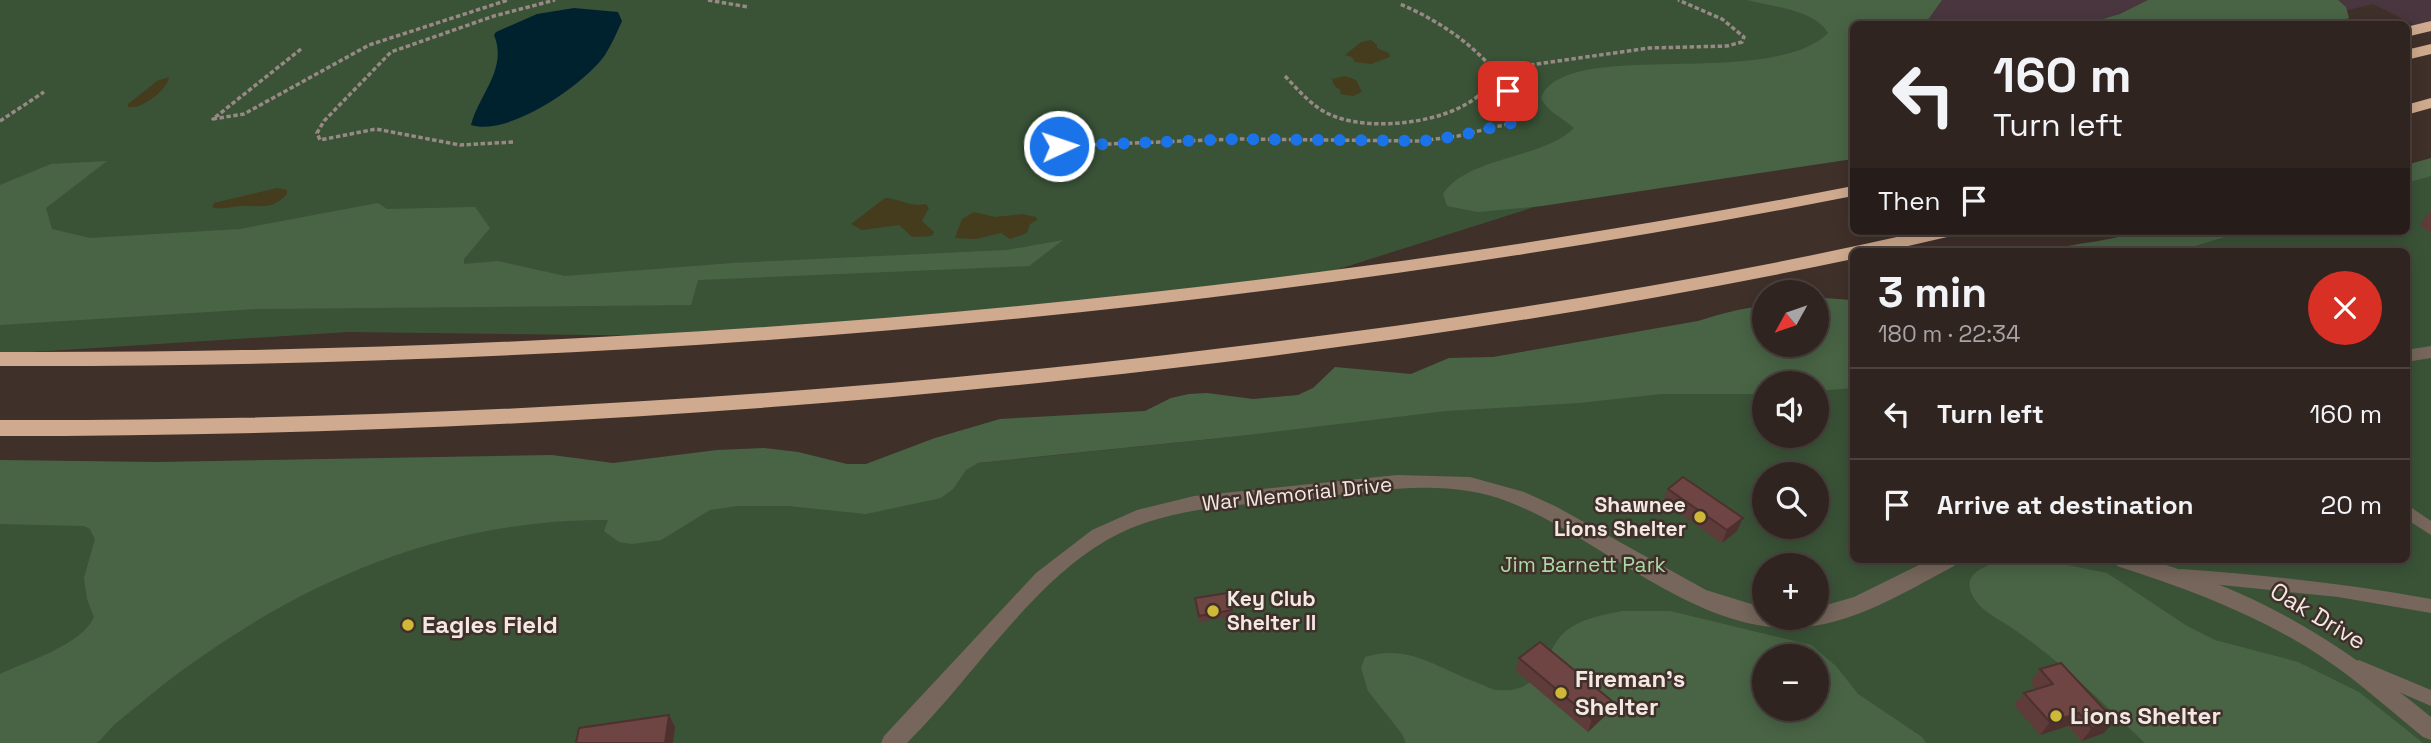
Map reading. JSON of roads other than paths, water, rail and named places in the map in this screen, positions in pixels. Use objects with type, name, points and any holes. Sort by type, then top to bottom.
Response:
[{"type":"highway","points":[[2410,31],[2431,26]]},
{"type":"highway","points":[[2410,54],[2431,49]]},
{"type":"highway","points":[[2410,109],[2431,103]]},
{"type":"highway","points":[[0,359],[170,360],[446,354],[760,337],[1121,302],[1361,273],[1611,236],[1849,192]]},
{"type":"highway","points":[[1873,248],[1931,235]]},
{"type":"highway","points":[[0,428],[252,426],[442,419],[912,389],[1361,338],[1511,316],[1850,253]]},
{"type":"street","points":[[2410,355],[2431,352]]},
{"type":"street","name":"War Memorial Drive","points":[[892,743],[928,707],[1025,596],[1055,567],[1096,537],[1121,524],[1184,506],[1378,485],[1438,481],[1482,485],[1545,509],[1694,594],[1752,614]]},
{"type":"street","points":[[1829,615],[1941,563]]},
{"type":"street","name":"Oak Drive","points":[[2134,563],[2222,593],[2274,618],[2342,659],[2431,730]]},
{"type":"lane","points":[[2410,513],[2431,529]]},
{"type":"lane","points":[[2173,575],[2389,597],[2431,606]]},
{"type":"lane","points":[[2342,659],[2431,698]]},
{"type":"water","points":[[574,8],[618,12],[622,21],[608,51],[595,67],[563,93],[524,116],[487,127],[471,125],[495,70],[496,32],[537,14]]},
{"type":"place","name":"Shawnee Lions Shelter","points":[[1700,517]]},
{"type":"place","name":"Key Club Shelter II","points":[[1213,611]]},
{"type":"place","name":"Eagles Field","points":[[408,625]]},
{"type":"place","name":"Fireman's Shelter","points":[[1561,693]]},
{"type":"place","name":"Lions Shelter","points":[[2056,716]]},
{"type":"park label","name":"Jim Barnett Park","points":[[1583,565]]}]
